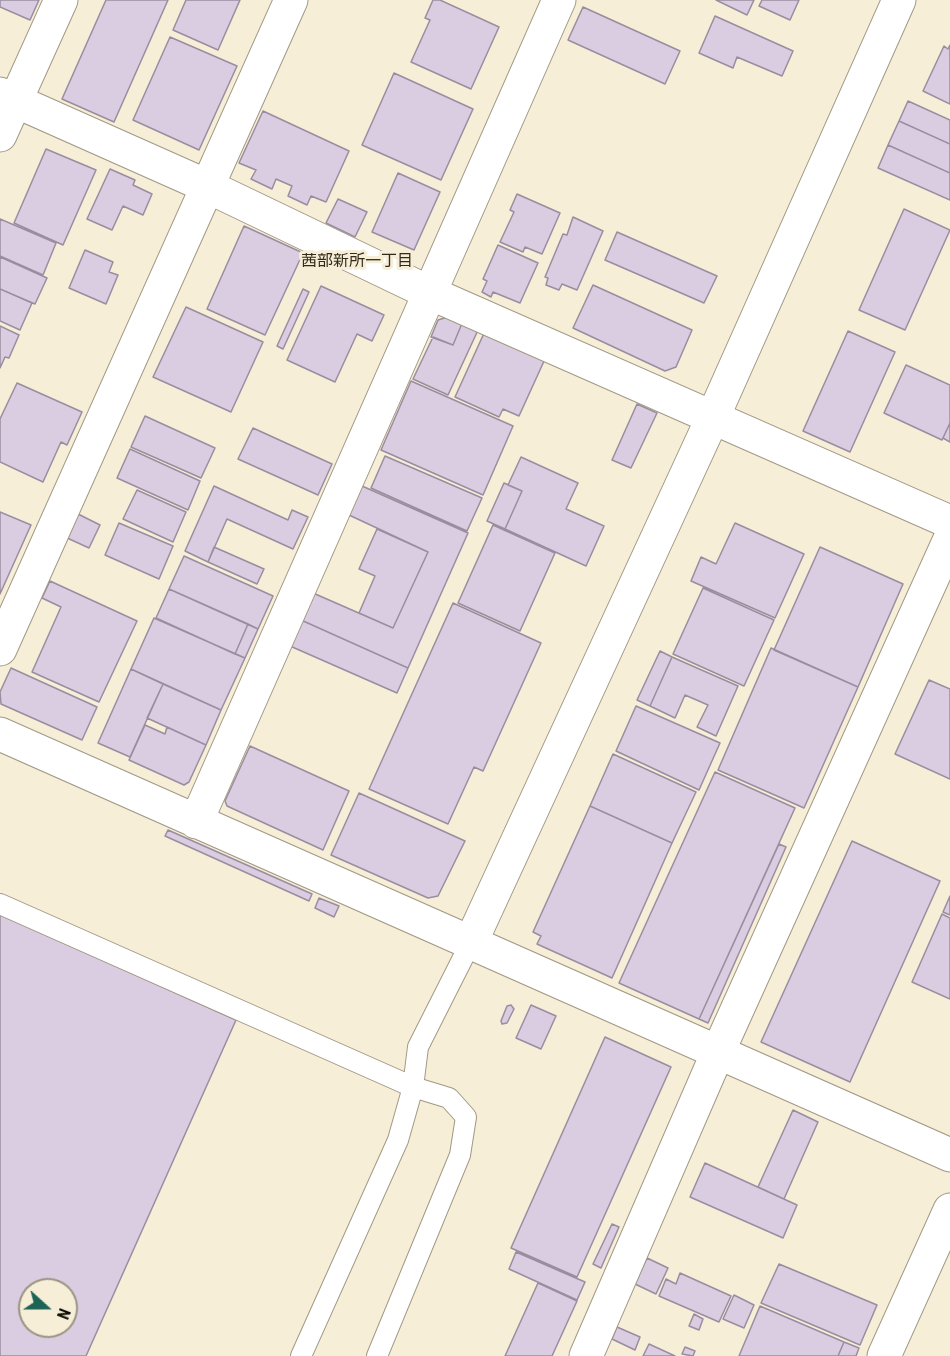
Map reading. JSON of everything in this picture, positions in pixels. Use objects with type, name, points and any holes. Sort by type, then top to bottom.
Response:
[{"type":"street","points":[[0,135],[8,98],[61,0]]},
{"type":"street","points":[[0,649],[291,0]]},
{"type":"street","points":[[196,822],[559,0]]},
{"type":"street","points":[[470,944],[713,417],[899,0]]},
{"type":"street","points":[[8,98],[209,187],[430,293],[950,522]]},
{"type":"street","points":[[586,1356],[718,1052],[950,539]]},
{"type":"street","points":[[0,734],[950,1155]]},
{"type":"street","points":[[884,1356],[950,1210]]},
{"type":"lane","points":[[0,903],[413,1088],[449,1098],[465,1118],[460,1155],[377,1356]]},
{"type":"lane","points":[[301,1356],[398,1140],[413,1088],[418,1047],[470,944]]},
{"type":"building","points":[[0,0],[39,0],[30,20],[0,7]]},
{"type":"building","points":[[106,0],[168,0],[114,122],[62,99]]},
{"type":"building","points":[[186,0],[240,0],[218,50],[173,30]]},
{"type":"building","points":[[433,0],[440,0],[499,27],[471,89],[411,62],[430,20],[425,18]]},
{"type":"building","points":[[716,0],[754,0],[747,15]]},
{"type":"building","points":[[762,0],[799,0],[790,20],[759,6]]},
{"type":"building","points":[[583,7],[680,51],[665,84],[568,40]]},
{"type":"building","points":[[715,16],[793,51],[782,76],[737,57],[733,68],[699,53]]},
{"type":"building","points":[[170,37],[237,66],[199,150],[133,120]]},
{"type":"building","points":[[950,45],[950,104],[923,91],[944,46],[948,49]]},
{"type":"building","points":[[394,73],[473,109],[441,180],[362,145]]},
{"type":"building","points":[[908,101],[950,120],[950,144],[899,121]]},
{"type":"building","points":[[263,111],[349,151],[326,202],[311,196],[307,205],[288,196],[292,186],[276,179],[272,189],[251,179],[256,170],[239,163]]},
{"type":"building","points":[[899,121],[950,144],[950,173],[888,145]]},
{"type":"building","points":[[888,145],[950,173],[950,200],[878,168]]},
{"type":"building","points":[[46,149],[96,170],[63,245],[14,223]]},
{"type":"building","points":[[110,169],[135,180],[133,185],[152,194],[143,215],[123,206],[112,230],[87,219]]},
{"type":"building","points":[[398,173],[440,192],[414,250],[372,232]]},
{"type":"building","points":[[517,194],[560,213],[542,254],[525,247],[523,252],[500,242],[514,212],[510,210]]},
{"type":"building","points":[[338,199],[367,212],[355,237],[326,223]]},
{"type":"building","points":[[904,209],[950,230],[905,330],[859,310]]},
{"type":"building","points":[[573,217],[603,231],[577,290],[562,284],[559,290],[546,285],[548,278],[545,277],[563,234],[567,235]]},
{"type":"building","points":[[0,219],[56,243],[43,275],[0,256]]},
{"type":"building","points":[[244,226],[303,253],[265,335],[207,309]]},
{"type":"building","points":[[617,232],[717,276],[704,303],[605,260]]},
{"type":"building","points":[[498,245],[538,263],[520,303],[493,292],[491,297],[482,292],[487,281],[483,279]]},
{"type":"building","points":[[85,250],[113,262],[109,272],[118,275],[106,304],[69,288]]},
{"type":"building","points":[[0,257],[47,278],[35,304],[0,289]]},
{"type":"building","points":[[593,285],[692,330],[676,367],[665,371],[573,328]]},
{"type":"building","points":[[321,286],[384,315],[372,341],[357,334],[335,382],[287,360]]},
{"type":"building","points":[[0,289],[32,303],[20,330],[0,321]]},
{"type":"building","points":[[303,289],[309,292],[283,349],[277,346]]},
{"type":"building","points":[[186,307],[263,342],[231,412],[153,377]]},
{"type":"building","points":[[451,316],[463,321],[453,345],[431,337],[438,320]]},
{"type":"building","points":[[463,321],[479,328],[448,395],[413,379],[433,337],[453,345]]},
{"type":"building","points":[[0,326],[19,335],[9,358],[5,357],[0,368]]},
{"type":"building","points":[[485,331],[545,359],[519,416],[503,409],[499,417],[455,397]]},
{"type":"building","points":[[848,331],[895,352],[850,452],[803,431]]},
{"type":"building","points":[[906,365],[950,385],[950,423],[942,440],[884,413]]},
{"type":"building","points":[[411,381],[513,426],[483,495],[381,450]]},
{"type":"building","points":[[17,383],[82,412],[67,445],[61,442],[43,482],[0,462],[0,419]]},
{"type":"building","points":[[637,404],[657,413],[631,468],[612,460]]},
{"type":"building","points":[[145,416],[215,448],[201,478],[131,447]]},
{"type":"building","points":[[950,423],[950,442],[943,438]]},
{"type":"building","points":[[253,428],[332,464],[318,495],[238,459]]},
{"type":"building","points":[[130,449],[200,481],[188,510],[117,478]]},
{"type":"building","points":[[385,456],[482,498],[467,531],[371,488]]},
{"type":"building","points":[[521,457],[578,483],[566,509],[604,526],[586,566],[505,529],[522,491],[508,485]]},
{"type":"building","points":[[504,483],[522,491],[505,529],[487,521]]},
{"type":"building","points":[[214,486],[288,520],[292,510],[308,517],[293,549],[227,519],[208,562],[185,551]]},
{"type":"building","points":[[362,486],[468,533],[408,668],[301,620],[313,593],[393,628],[428,552],[349,515]]},
{"type":"building","points":[[137,490],[186,512],[173,542],[123,519]]},
{"type":"building","points":[[0,512],[31,525],[0,594]]},
{"type":"building","points":[[76,513],[100,525],[89,548],[65,537]]},
{"type":"building","points":[[119,523],[173,546],[159,579],[105,555]]},
{"type":"building","points":[[735,523],[804,554],[775,618],[691,581],[701,557],[716,564]]},
{"type":"building","points":[[493,525],[555,553],[520,631],[458,603]]},
{"type":"building","points":[[377,529],[428,552],[393,628],[359,613],[375,576],[359,569]]},
{"type":"building","points":[[214,547],[264,569],[257,584],[208,562]]},
{"type":"building","points":[[820,547],[903,584],[858,687],[774,650]]},
{"type":"building","points":[[184,556],[273,596],[258,629],[169,589]]},
{"type":"building","points":[[50,581],[137,621],[99,702],[32,672],[61,607],[42,598]]},
{"type":"building","points":[[703,588],[774,620],[744,686],[673,654]]},
{"type":"building","points":[[169,589],[248,624],[235,654],[156,618]]},
{"type":"building","points":[[453,603],[541,643],[483,771],[474,767],[448,824],[369,789]]},
{"type":"building","points":[[154,618],[245,658],[221,710],[131,669]]},
{"type":"building","points":[[301,620],[408,668],[397,693],[290,646]]},
{"type":"building","points":[[248,624],[258,629],[245,658],[235,654]]},
{"type":"building","points":[[771,648],[858,687],[804,808],[718,770]]},
{"type":"building","points":[[660,651],[672,657],[650,706],[637,700]]},
{"type":"building","points":[[672,657],[738,686],[716,736],[697,727],[708,705],[685,695],[675,718],[650,706]]},
{"type":"building","points":[[11,668],[97,707],[82,740],[1,704],[0,692]]},
{"type":"building","points":[[131,669],[163,684],[130,757],[98,743]]},
{"type":"building","points":[[929,680],[950,689],[950,779],[895,754]]},
{"type":"building","points":[[163,684],[221,710],[206,745],[147,718]]},
{"type":"building","points":[[636,706],[720,743],[699,790],[616,751]]},
{"type":"building","points":[[145,725],[165,734],[167,727],[206,745],[189,782],[184,785],[129,760]]},
{"type":"building","points":[[250,746],[349,791],[323,850],[227,806],[225,801]]},
{"type":"building","points":[[613,754],[696,792],[672,843],[590,806]]},
{"type":"building","points":[[715,772],[795,808],[699,1019],[619,983]]},
{"type":"building","points":[[359,793],[465,841],[438,896],[428,898],[331,855]]},
{"type":"building","points":[[590,806],[672,843],[612,978],[537,944],[541,936],[533,932]]},
{"type":"building","points":[[168,830],[312,894],[309,901],[165,836]]},
{"type":"building","points":[[852,841],[940,881],[850,1082],[761,1042]]},
{"type":"building","points":[[779,844],[786,847],[708,1023],[699,1019]]},
{"type":"building","points":[[950,896],[950,915],[943,912]]},
{"type":"building","points":[[319,898],[339,906],[334,917],[315,908]]},
{"type":"building","points":[[0,914],[236,1020],[86,1356],[0,1356]]},
{"type":"building","points":[[942,914],[950,918],[950,999],[912,982]]},
{"type":"building","points":[[511,1005],[514,1009],[507,1023],[502,1024],[507,1006]]},
{"type":"building","points":[[531,1005],[556,1016],[541,1049],[516,1038]]},
{"type":"building","points":[[605,1037],[671,1067],[577,1277],[511,1248]]},
{"type":"building","points":[[793,1110],[818,1122],[784,1199],[758,1187]]},
{"type":"building","points":[[705,1163],[797,1205],[783,1238],[690,1197]]},
{"type":"building","points":[[612,1224],[619,1227],[601,1268],[593,1264]]},
{"type":"building","points":[[516,1252],[585,1282],[577,1300],[509,1269]]},
{"type":"building","points":[[647,1258],[668,1268],[656,1294],[635,1284]]},
{"type":"building","points":[[779,1264],[877,1305],[860,1345],[761,1303]]},
{"type":"building","points":[[680,1273],[731,1296],[719,1322],[659,1296],[666,1279],[676,1284]]},
{"type":"building","points":[[538,1283],[577,1301],[552,1356],[505,1356]]},
{"type":"building","points":[[734,1295],[754,1305],[744,1328],[723,1319]]},
{"type":"building","points":[[760,1306],[844,1342],[838,1356],[739,1356]]},
{"type":"building","points":[[694,1314],[703,1319],[699,1330],[689,1326]]},
{"type":"building","points":[[617,1327],[640,1337],[635,1350],[612,1339]]},
{"type":"building","points":[[844,1342],[859,1348],[856,1356],[838,1356]]},
{"type":"building","points":[[649,1344],[675,1356],[643,1356]]},
{"type":"building","points":[[685,1347],[695,1351],[693,1356],[682,1354]]},
{"type":"district","name":"茜部新所一丁目","points":[[357,262]]}]
